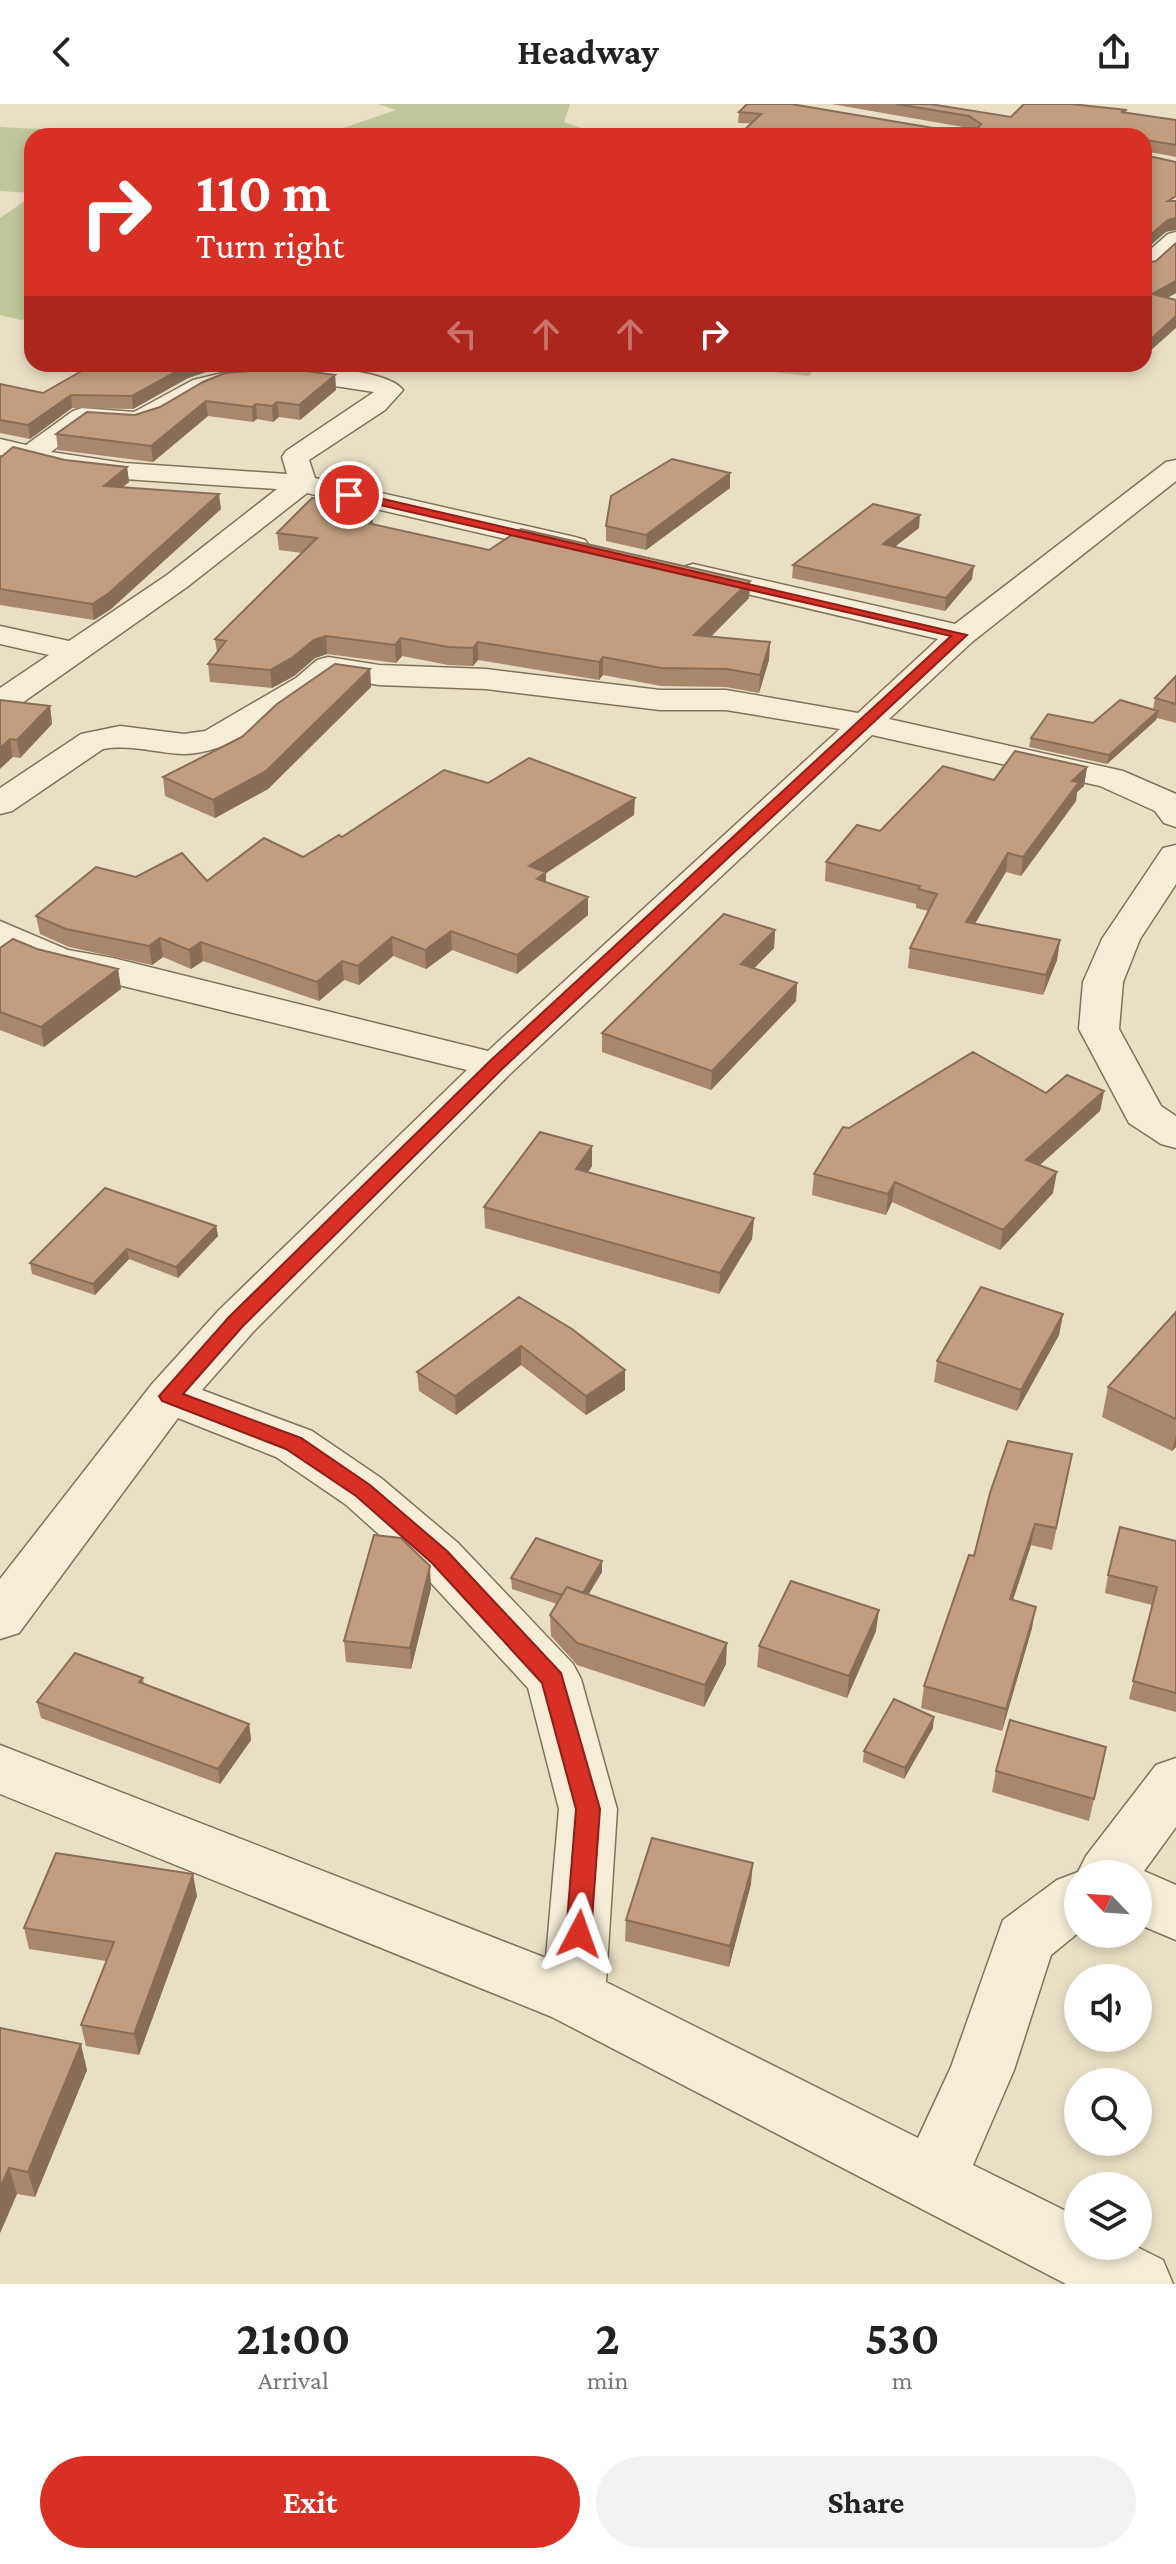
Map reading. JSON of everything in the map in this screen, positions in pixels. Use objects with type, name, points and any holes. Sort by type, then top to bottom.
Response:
[{"type":"street","points":[[1152,259],[1176,239]]},
{"type":"street","points":[[1152,267],[1176,272]]},
{"type":"street","points":[[12,453],[82,416],[143,418],[162,410],[173,399],[200,385],[237,374],[285,372],[369,382],[390,390],[388,396],[376,405],[295,457],[303,483]]},
{"type":"street","points":[[12,453],[124,471],[303,483],[604,552]]},
{"type":"street","points":[[0,1618],[169,1396],[236,1321],[496,1065],[961,635],[1147,505],[1176,468]]},
{"type":"street","points":[[0,703],[177,581],[303,483]]},
{"type":"street","points":[[666,566],[961,635]]},
{"type":"street","points":[[0,635],[77,652]]},
{"type":"street","points":[[0,804],[93,741],[120,736],[184,744],[214,740],[307,685],[328,667],[379,675],[486,679],[660,700],[726,700],[867,724],[1111,778],[1169,804],[1176,816]]},
{"type":"street","points":[[1176,856],[1121,939],[1103,982],[1099,1029],[1144,1114],[1176,1135]]},
{"type":"street","points":[[0,932],[37,953],[68,964],[113,970],[496,1065]]},
{"type":"street","points":[[169,1396],[294,1444],[363,1491],[439,1557],[553,1679],[588,1809],[574,1997]]},
{"type":"street","points":[[0,1769],[574,1997],[1138,2284]]},
{"type":"street","points":[[1118,1860],[1176,1782]]},
{"type":"street","points":[[1152,1902],[1176,1914]]},
{"type":"street","points":[[933,2179],[982,2070],[1025,1939],[1064,1909]]},
{"type":"green space","points":[[378,104],[570,104],[564,122],[581,128],[343,128],[396,110]]},
{"type":"green space","points":[[0,127],[24,128],[24,192],[0,191]]},
{"type":"green space","points":[[24,202],[24,319],[21,320],[0,315],[0,218]]},
{"type":"green space","points":[[771,372],[812,372],[809,376]]},
{"type":"building","points":[[747,104],[791,104],[933,128],[746,128],[761,114],[739,112]]},
{"type":"building","points":[[896,104],[930,104],[1011,117],[1024,104],[1071,104],[1127,110],[1121,112],[1176,120],[1176,145],[1152,141],[1152,128],[978,128],[981,124],[969,116]]},
{"type":"building","points":[[1152,157],[1176,162],[1176,196],[1168,201],[1176,201],[1176,218],[1168,220],[1152,233]]},
{"type":"building","points":[[1176,243],[1176,281],[1152,294],[1152,262]]},
{"type":"building","points":[[1152,294],[1176,300],[1176,316],[1152,338]]},
{"type":"building","points":[[80,372],[176,372],[132,396],[71,395],[28,425],[0,420],[0,384],[43,393]]},
{"type":"building","points":[[313,372],[335,375],[299,405],[277,402],[272,406],[256,404],[252,407],[206,401],[151,446],[56,434],[87,412],[135,415],[160,407],[225,373]]},
{"type":"building","points":[[13,447],[65,460],[127,467],[104,486],[219,494],[109,593],[92,604],[0,589],[0,458]]},
{"type":"building","points":[[672,459],[730,473],[646,535],[606,526],[611,496]]},
{"type":"building","points":[[312,498],[372,505],[358,521],[489,550],[521,529],[750,581],[694,635],[770,642],[760,675],[727,669],[661,668],[603,657],[599,662],[478,642],[473,648],[448,647],[401,638],[395,645],[326,636],[314,640],[270,670],[208,664],[226,641],[215,639],[317,538],[277,533]]},
{"type":"building","points":[[873,504],[920,515],[883,544],[974,566],[946,598],[793,565]]},
{"type":"building","points":[[335,664],[370,669],[266,771],[213,800],[163,777],[242,737],[277,704]]},
{"type":"building","points":[[1176,676],[1176,704],[1155,698]]},
{"type":"building","points":[[0,700],[50,706],[17,740],[10,739],[0,748]]},
{"type":"building","points":[[1120,700],[1158,711],[1109,755],[1031,738],[1048,714],[1093,723]]},
{"type":"building","points":[[1015,751],[1087,767],[1072,781],[1079,782],[1023,857],[1008,853],[966,922],[1060,940],[1046,975],[910,948],[937,894],[918,889],[920,886],[826,862],[857,825],[880,831],[943,766],[994,780]]},
{"type":"building","points":[[529,758],[635,798],[529,866],[546,872],[537,879],[588,897],[517,955],[451,931],[425,950],[392,937],[358,966],[342,961],[317,982],[201,942],[189,950],[160,938],[149,946],[66,929],[36,916],[96,867],[136,877],[182,853],[207,881],[264,838],[303,857],[339,835],[342,837],[444,770],[488,783]]},
{"type":"building","points":[[724,914],[775,930],[741,964],[797,983],[712,1071],[602,1033]]},
{"type":"building","points":[[13,939],[37,949],[118,969],[41,1027],[0,1012],[0,948]]},
{"type":"building","points":[[973,1052],[1046,1093],[1067,1075],[1104,1091],[1026,1160],[1057,1172],[1003,1230],[895,1182],[888,1194],[814,1174],[843,1127],[849,1128]]},
{"type":"building","points":[[540,1132],[592,1146],[576,1169],[754,1218],[720,1273],[484,1207]]},
{"type":"building","points":[[105,1188],[216,1226],[176,1267],[127,1249],[93,1284],[30,1263]]},
{"type":"building","points":[[981,1287],[1063,1314],[1021,1390],[937,1361]]},
{"type":"building","points":[[519,1297],[572,1329],[625,1370],[586,1396],[521,1346],[455,1396],[417,1372]]},
{"type":"building","points":[[1176,1312],[1176,1419],[1108,1387]]},
{"type":"building","points":[[1008,1441],[1072,1454],[1056,1528],[1035,1524],[1010,1599],[1036,1607],[1006,1709],[924,1686],[969,1555],[974,1556],[990,1493]]},
{"type":"building","points":[[1120,1527],[1176,1541],[1176,1693],[1133,1681],[1157,1587],[1108,1575]]},
{"type":"building","points":[[374,1535],[401,1538],[430,1566],[410,1648],[344,1641]]},
{"type":"building","points":[[536,1538],[602,1561],[583,1593],[567,1587],[562,1595],[511,1578]]},
{"type":"building","points":[[791,1581],[879,1610],[849,1676],[759,1646]]},
{"type":"building","points":[[567,1587],[727,1643],[705,1685],[577,1643],[550,1615]]},
{"type":"building","points":[[75,1653],[143,1678],[139,1682],[249,1724],[218,1769],[37,1702]]},
{"type":"building","points":[[894,1699],[934,1717],[905,1768],[864,1751]]},
{"type":"building","points":[[1010,1720],[1106,1747],[1094,1799],[996,1771]]},
{"type":"building","points":[[652,1838],[753,1863],[730,1946],[626,1920]]},
{"type":"building","points":[[56,1853],[193,1874],[134,2034],[81,2025],[114,1942],[24,1928]]},
{"type":"building","points":[[0,2028],[81,2044],[28,2172],[9,2168],[0,2188]]},
{"type":"route","points":[[349,495],[961,635],[496,1065],[236,1321],[169,1396],[294,1444],[363,1491],[439,1557],[553,1679],[588,1809],[579,1934]]}]
